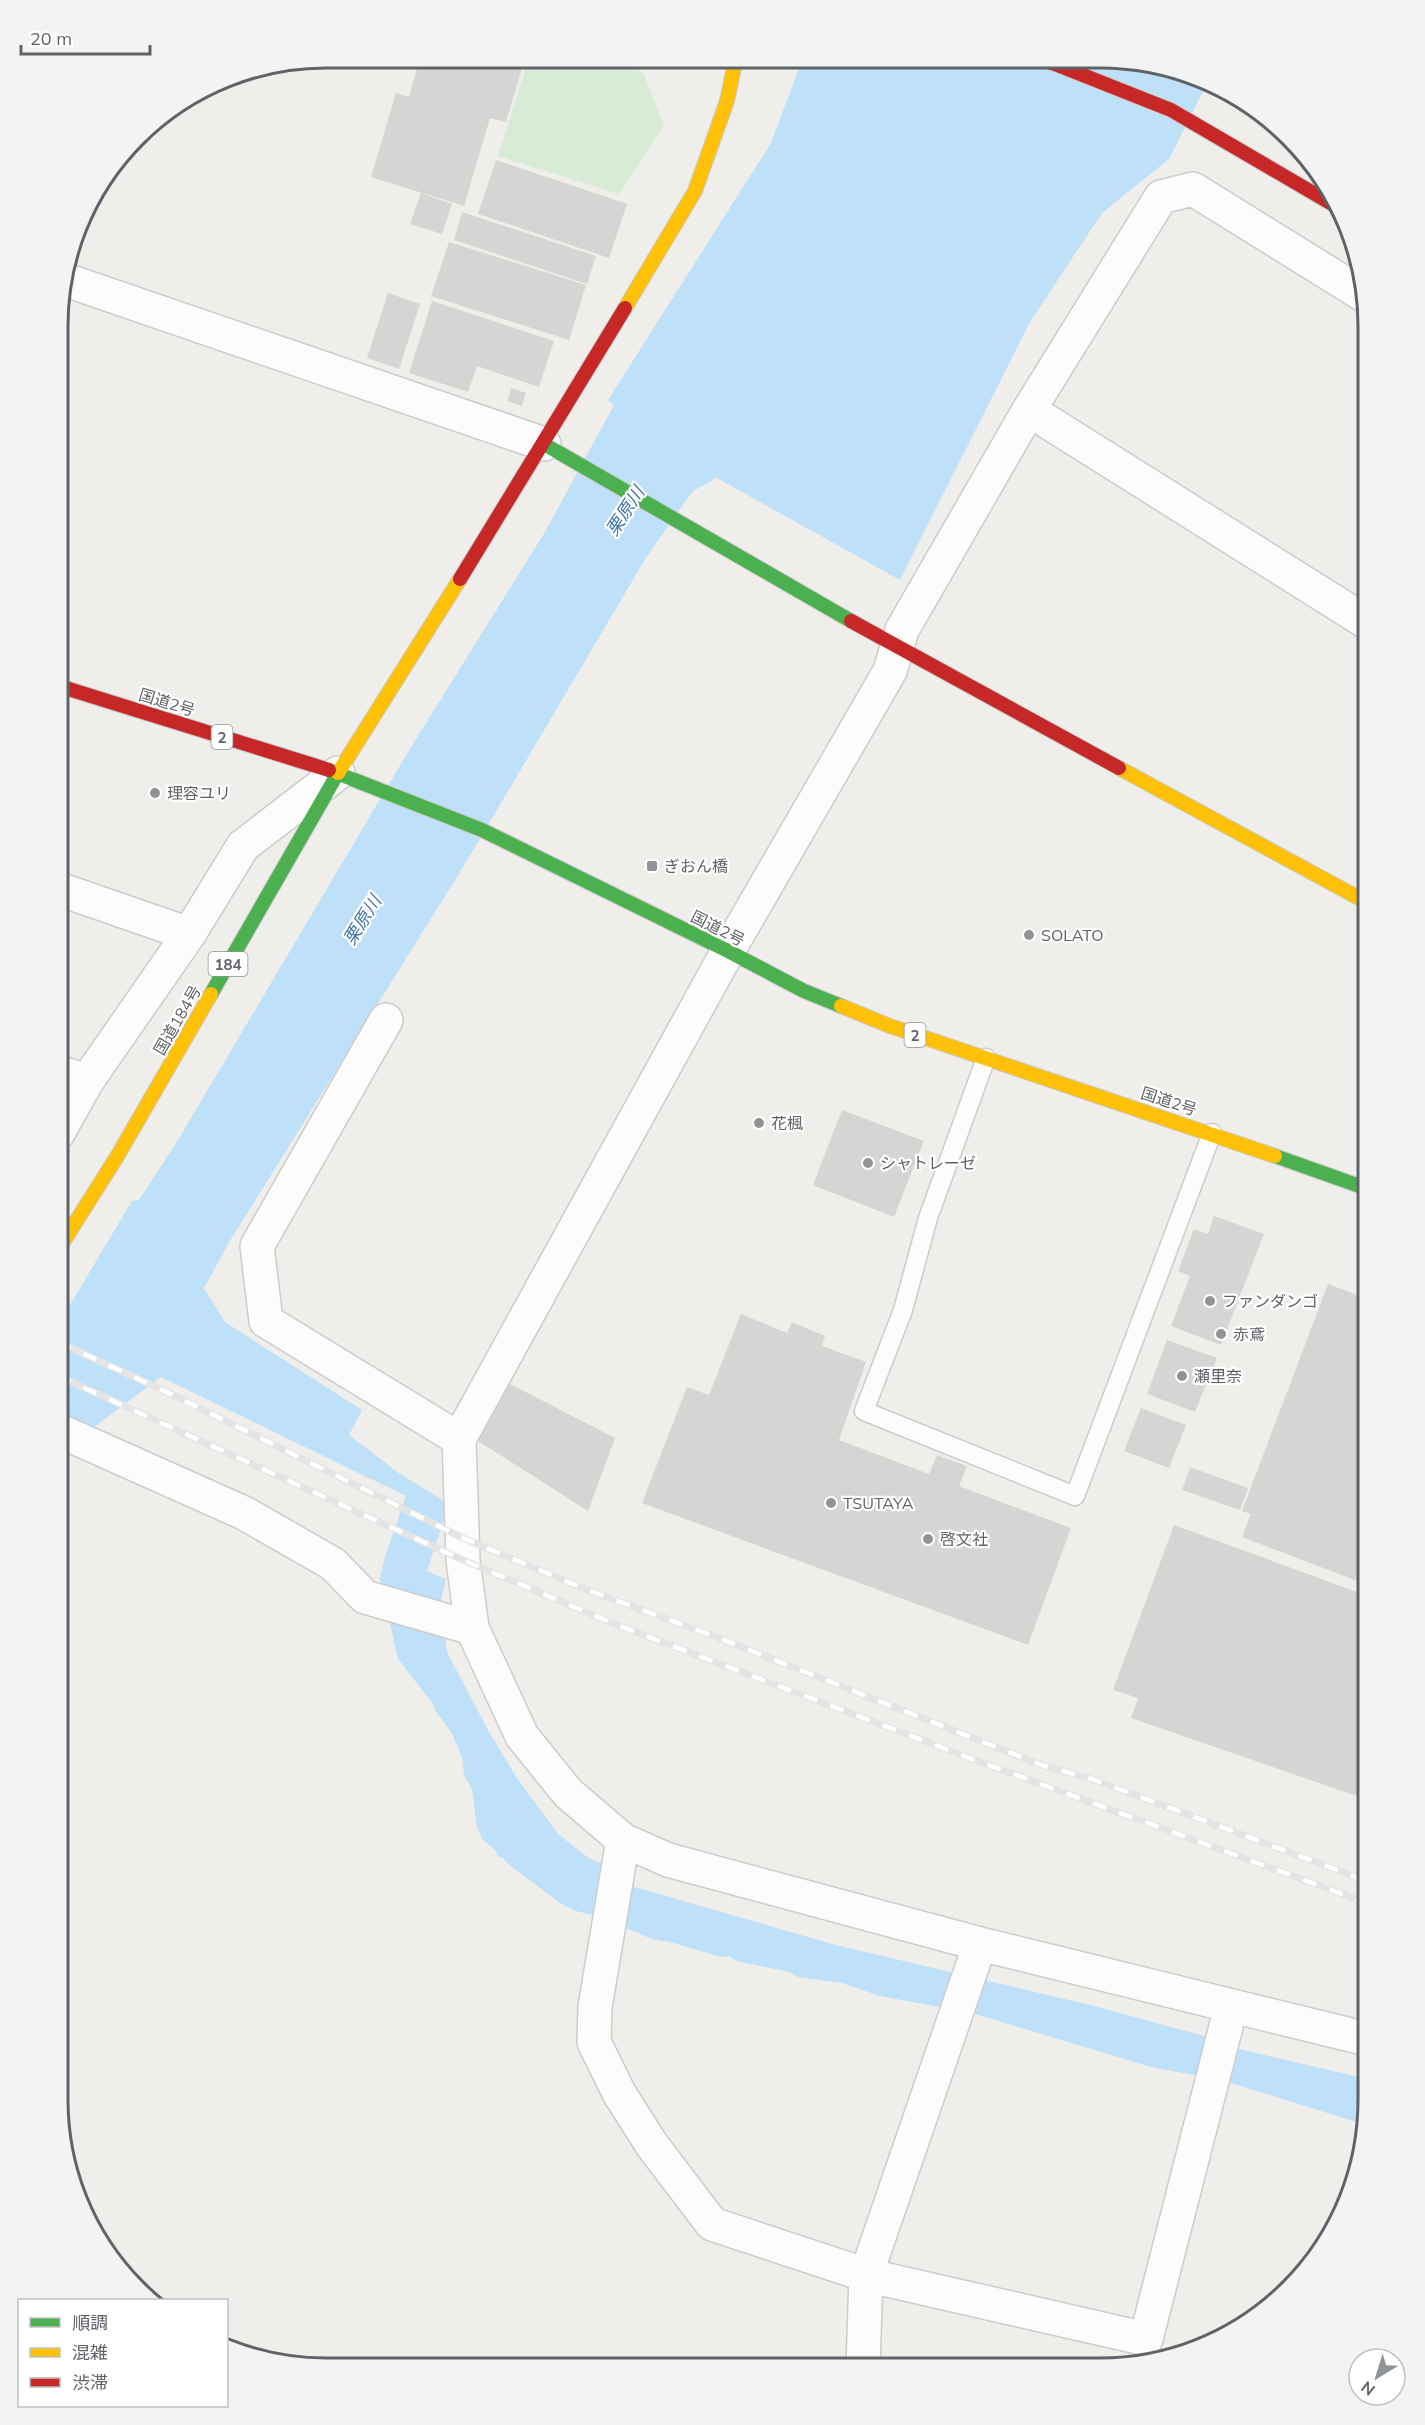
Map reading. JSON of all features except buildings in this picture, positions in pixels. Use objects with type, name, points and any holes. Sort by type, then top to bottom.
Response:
[{"type":"main road","name":"国道184号","points":[[68,1234],[118,1155],[338,773],[544,444],[695,191],[727,101],[734,68]]},
{"type":"main road","points":[[1065,68],[1171,110],[1325,200]]},
{"type":"main road","points":[[544,444],[897,648],[1358,898]]},
{"type":"main road","name":"国道2号","points":[[68,689],[338,773],[482,830],[804,991],[890,1026],[1212,1133],[1358,1185]]},
{"type":"street","points":[[1355,289],[1193,189],[1161,197],[1029,410],[902,630],[890,671],[728,951],[459,1439],[463,1560],[459,1624],[522,1736],[621,1853],[668,1860],[975,1957],[1227,2021],[1358,2038]]},
{"type":"street","points":[[71,282],[544,444]]},
{"type":"street","points":[[1029,410],[1358,617]]},
{"type":"street","points":[[68,1096],[73,1077],[189,934],[243,846],[338,773]]},
{"type":"street","points":[[68,892],[189,934]]},
{"type":"street","points":[[386,1020],[257,1246],[266,1321],[459,1439]]},
{"type":"street","points":[[68,1435],[244,1513],[333,1564],[365,1597],[459,1624]]},
{"type":"street","points":[[621,1853],[595,2007],[594,2042],[619,2093],[651,2145],[712,2224],[866,2275],[1146,2339],[1227,2021]]},
{"type":"street","points":[[863,2358],[866,2275],[975,1957]]},
{"type":"lane","points":[[986,1058],[928,1218],[903,1310],[864,1411],[1075,1496],[1212,1133]]},
{"type":"green space","points":[[526,68],[630,68],[643,72],[664,125],[619,194],[498,156]]},
{"type":"water","name":"栗原川","points":[[799,68],[1116,68],[1150,72],[1204,90],[1169,159],[1102,213],[1030,322],[900,580],[715,477],[693,491],[647,556],[465,864],[231,1239],[204,1288],[225,1322],[362,1410],[349,1435],[400,1474],[449,1504],[427,1571],[446,1579],[441,1600],[447,1652],[489,1732],[517,1778],[558,1834],[590,1859],[606,1865],[631,1886],[836,1945],[1090,2005],[1208,2037],[1235,2048],[1358,2077],[1356,2122],[1225,2081],[1151,2067],[972,2013],[880,1996],[842,1983],[798,1977],[790,1972],[736,1961],[730,1956],[721,1957],[652,1939],[597,1916],[563,1905],[503,1858],[498,1857],[495,1850],[482,1839],[477,1827],[472,1790],[464,1775],[462,1757],[451,1732],[436,1712],[433,1704],[398,1659],[380,1579],[385,1556],[406,1496],[161,1377],[68,1447],[68,1308],[132,1201],[139,1200],[178,1140],[408,752],[545,532],[614,405],[608,400],[771,143]]},
{"type":"railway","points":[[68,1347],[173,1395],[463,1538],[585,1589],[719,1638],[1044,1766],[1092,1779],[1358,1878]]},
{"type":"railway","points":[[68,1381],[463,1560],[617,1625],[975,1760],[1358,1900]]},
{"type":"traffic: fast","points":[[544,444],[851,621]]},
{"type":"traffic: fast","points":[[329,770],[482,830],[804,991],[841,1006]]},
{"type":"traffic: fast","points":[[211,994],[338,773]]},
{"type":"traffic: fast","points":[[1275,1156],[1358,1185]]},
{"type":"traffic: slow","points":[[625,308],[695,191],[727,101],[734,68]]},
{"type":"traffic: slow","points":[[338,773],[460,579]]},
{"type":"traffic: slow","points":[[1119,768],[1358,898]]},
{"type":"traffic: slow","points":[[68,1234],[118,1155],[211,994]]},
{"type":"traffic: slow","points":[[841,1006],[890,1026],[1275,1156]]},
{"type":"traffic: jam","points":[[1065,68],[1171,110],[1325,200]]},
{"type":"traffic: jam","points":[[460,579],[625,308]]},
{"type":"traffic: jam","points":[[851,621],[1119,768]]},
{"type":"traffic: jam","points":[[68,689],[329,770]]},
{"type":"place","name":"理容ユリ","points":[[155,793]]},
{"type":"place","name":"ぎおん橋","points":[[652,866]]},
{"type":"place","name":"SOLATO","points":[[1029,935]]},
{"type":"place","name":"花楓","points":[[759,1123]]},
{"type":"place","name":"シャトレーゼ","points":[[868,1163]]},
{"type":"place","name":"ファンダンゴ","points":[[1210,1301]]},
{"type":"place","name":"赤鳶","points":[[1221,1334]]},
{"type":"place","name":"瀬里奈","points":[[1182,1376]]},
{"type":"place","name":"TSUTAYA","points":[[831,1503]]},
{"type":"place","name":"啓文社","points":[[928,1539]]}]
